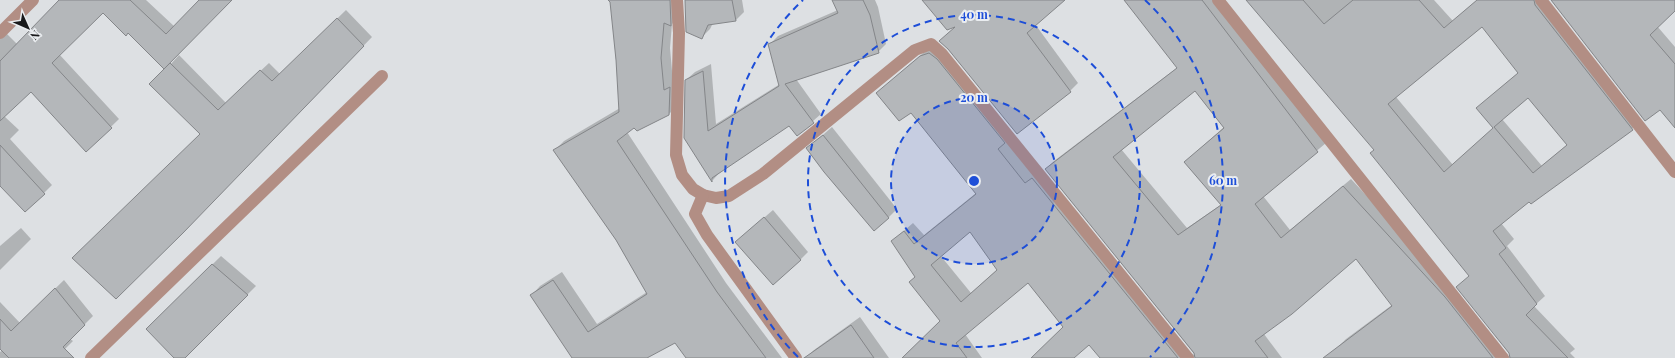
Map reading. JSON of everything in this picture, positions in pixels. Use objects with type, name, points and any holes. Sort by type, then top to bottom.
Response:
[{"type":"street","points":[[0,33],[33,0]]},
{"type":"street","points":[[677,0],[679,33],[676,155],[682,175],[693,189],[703,195],[716,198],[729,196],[763,174],[915,50],[931,44],[942,54],[1188,358]]},
{"type":"street","points":[[1218,0],[1503,358]]},
{"type":"street","points":[[1541,0],[1675,172]]},
{"type":"street","points":[[91,358],[382,76]]},
{"type":"street","points":[[703,195],[695,214],[707,235],[796,358]]},
{"type":"building","points":[[59,0],[130,0],[166,34],[199,0],[232,0],[164,69],[128,33],[126,36],[103,13],[52,63],[112,128],[86,152],[31,92],[0,121],[0,61]]},
{"type":"building","points":[[608,0],[670,0],[671,26],[664,23],[661,58],[664,90],[670,87],[669,115],[637,131],[634,128],[617,141],[717,292],[766,358],[686,358],[675,343],[647,358],[572,358],[530,295],[553,280],[588,332],[647,294],[616,240],[553,150],[619,112],[616,60],[610,2]]},
{"type":"building","points":[[685,0],[732,0],[736,21],[708,25],[702,39],[686,32]]},
{"type":"building","points":[[832,0],[863,0],[870,15],[879,53],[785,84],[814,123],[797,136],[789,126],[712,178],[712,182],[684,138],[685,80],[703,71],[708,131],[779,86],[768,44],[838,13]]},
{"type":"building","points":[[922,0],[1065,0],[1027,33],[1071,92],[1017,134],[948,49],[939,41],[955,27],[947,30]]},
{"type":"building","points":[[1124,0],[1202,0],[1318,152],[1255,204],[1281,238],[1343,186],[1445,297],[1493,358],[1323,358],[1392,306],[1356,259],[1292,314],[1255,341],[1268,358],[1195,358],[1194,353],[1045,169],[1177,68]],"holes":[[[1195,91],[1224,128],[1184,162],[1221,205],[1178,235],[1113,157]]]},
{"type":"building","points":[[1246,0],[1303,0],[1324,24],[1353,0],[1419,0],[1444,28],[1477,0],[1534,0],[1535,5],[1633,130],[1531,204],[1529,202],[1493,231],[1506,248],[1499,254],[1537,304],[1526,315],[1568,358],[1510,358],[1509,353],[1456,287],[1469,276],[1370,153],[1374,150]],"holes":[[[1482,27],[1518,73],[1476,108],[1493,128],[1444,172],[1388,104]],[[1528,98],[1567,145],[1533,173],[1494,127]]]},
{"type":"building","points":[[1551,0],[1675,0],[1675,11],[1650,35],[1675,64],[1675,128],[1660,110],[1645,121]]},
{"type":"building","points":[[337,18],[364,46],[183,233],[116,299],[72,258],[200,134],[149,84],[170,63],[218,110],[260,70],[272,81]]},
{"type":"building","points":[[929,53],[937,59],[1005,143],[998,149],[1025,183],[1032,178],[1178,358],[1100,358],[1089,345],[1074,358],[1031,358],[1063,327],[1028,283],[956,343],[967,358],[902,358],[940,321],[909,282],[915,277],[891,241],[904,231],[914,244],[976,194],[911,113],[899,121],[876,93],[920,56]],"holes":[[[970,232],[997,270],[961,302],[931,265]]]},
{"type":"building","points":[[823,135],[889,218],[874,231],[824,172],[806,148]]},
{"type":"building","points":[[0,145],[45,194],[25,212],[0,186]]},
{"type":"building","points":[[764,217],[801,260],[773,285],[735,242]]},
{"type":"building","points":[[212,264],[248,295],[185,358],[174,358],[146,329]]},
{"type":"building","points":[[55,288],[85,325],[63,347],[74,358],[9,358],[0,349],[0,319],[11,331]]},
{"type":"building","points":[[851,325],[874,358],[804,358]]}]
